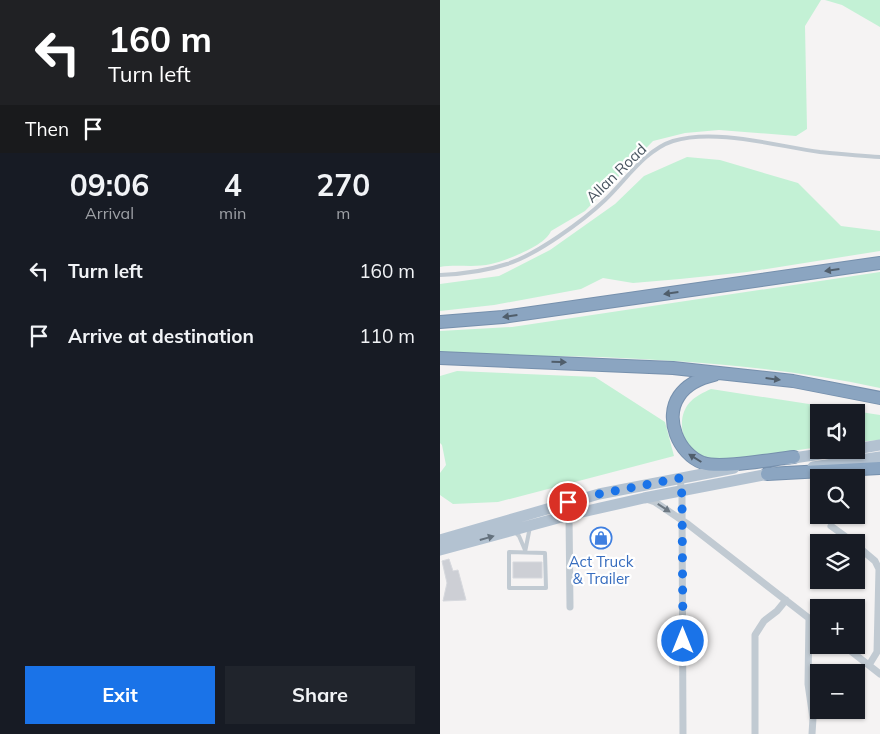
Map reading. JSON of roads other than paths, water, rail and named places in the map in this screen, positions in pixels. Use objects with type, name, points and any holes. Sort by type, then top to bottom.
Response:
[{"type":"highway","points":[[440,322],[503,317],[880,263]]},
{"type":"highway","points":[[440,358],[674,368],[793,381],[880,398]]},
{"type":"highway","points":[[741,375],[704,377],[690,385],[680,394],[674,409],[673,424],[674,432],[682,446],[694,458],[710,464],[794,457]]},
{"type":"highway","points":[[767,474],[880,468]]},
{"type":"main road","points":[[865,448],[880,445]]},
{"type":"main road","points":[[440,550],[569,515],[644,498],[681,484],[810,455]]},
{"type":"main road","points":[[440,540],[599,494],[767,474],[880,457]]},
{"type":"street","points":[[681,484],[683,734]]},
{"type":"street","points":[[644,498],[655,502],[682,520],[809,618],[808,684],[813,718],[812,734]]},
{"type":"street","points":[[569,515],[570,607]]},
{"type":"street","points":[[831,526],[842,534]]},
{"type":"street","points":[[865,553],[875,561],[879,569],[877,652],[869,665]]},
{"type":"street","points":[[755,734],[755,635],[764,621],[777,611],[786,600]]},
{"type":"street","points":[[855,654],[880,674]]},
{"type":"lane","name":"Allan Road","points":[[440,275],[499,266],[524,257],[586,216],[605,201],[655,150],[682,139],[713,137],[747,140],[820,152],[880,157]]},
{"type":"lane","points":[[525,552],[530,526]]},
{"type":"lane","points":[[513,531],[519,536],[525,552]]},
{"type":"lane","points":[[509,552],[525,552],[545,553],[546,588],[509,588],[509,552]]},
{"type":"place","name":"Act Truck & Trailer","points":[[601,538]]}]
